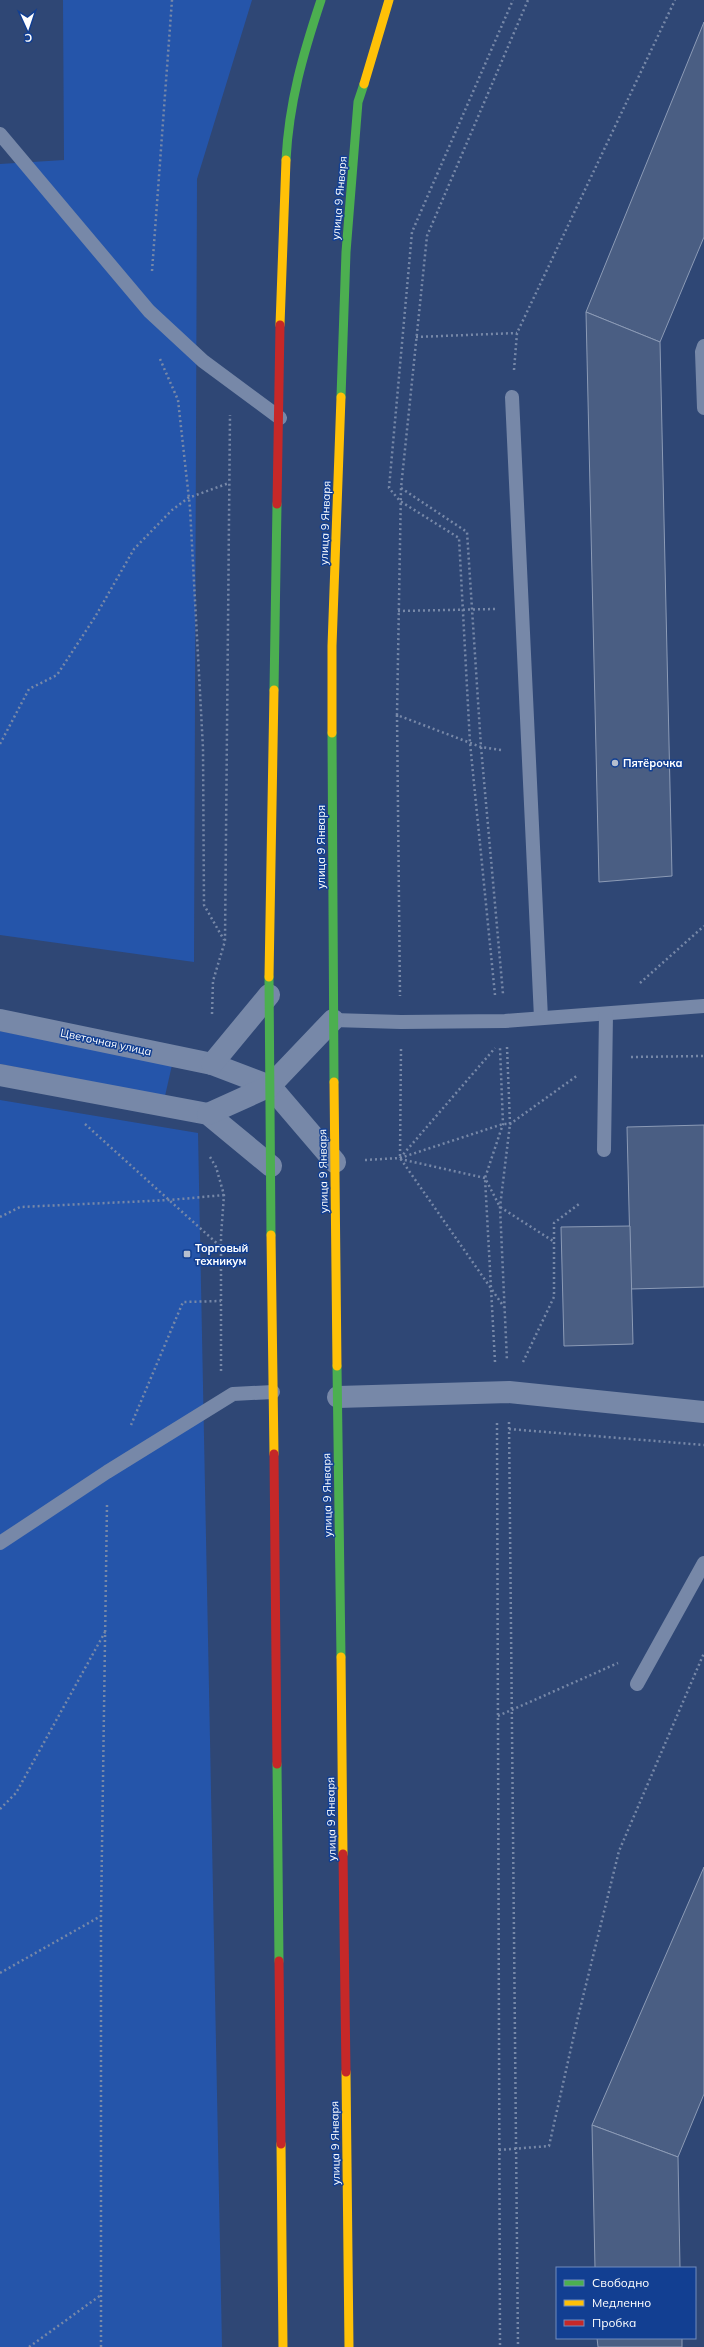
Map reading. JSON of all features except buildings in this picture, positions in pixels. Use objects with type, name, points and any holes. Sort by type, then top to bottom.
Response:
[{"type":"main road","points":[[283,2347],[269,995],[282,237],[287,137],[299,67],[321,0]]},
{"type":"main road","name":"улица 9 Января","points":[[349,2347],[333,1020],[332,646],[346,252],[358,102],[389,0]]},
{"type":"street","points":[[212,1064],[269,995]]},
{"type":"street","name":"Цветочная улица","points":[[0,1020],[212,1064],[270,1086]]},
{"type":"street","points":[[208,1114],[270,1086],[333,1020]]},
{"type":"street","points":[[0,1075],[208,1114],[271,1166]]},
{"type":"street","points":[[270,1086],[335,1162]]},
{"type":"street","points":[[338,1397],[503,1392],[704,1412]]},
{"type":"lane","points":[[1,136],[149,311],[203,361],[280,418]]},
{"type":"lane","points":[[704,346],[702,352],[704,408]]},
{"type":"lane","points":[[512,397],[541,1018]]},
{"type":"lane","points":[[333,1020],[401,1022],[497,1021],[704,1006]]},
{"type":"lane","points":[[604,1150],[604,1057],[606,1014]]},
{"type":"lane","points":[[0,1543],[107,1472],[233,1394],[273,1392]]},
{"type":"lane","points":[[637,1684],[704,1563]]},
{"type":"path","points":[[149,311],[172,0]]},
{"type":"path","points":[[497,1021],[470,743],[459,538],[400,501],[389,488],[412,232],[513,0]]},
{"type":"path","points":[[505,1308],[400,1158],[401,1022],[397,715],[398,612],[400,501],[427,236],[528,0]]},
{"type":"path","points":[[512,397],[517,333],[675,0]]},
{"type":"path","points":[[416,337],[517,333]]},
{"type":"path","points":[[157,354],[178,400],[188,498],[203,748],[204,905],[225,941]]},
{"type":"path","points":[[212,1064],[213,981],[225,941],[230,409]]},
{"type":"path","points":[[0,744],[29,689],[57,675],[95,617],[134,549],[172,510],[188,498],[230,483]]},
{"type":"path","points":[[398,612],[522,608]]},
{"type":"path","points":[[397,715],[481,747],[529,754]]},
{"type":"path","points":[[606,1014],[704,926]]},
{"type":"path","points":[[400,1158],[499,1042],[503,1124],[485,1178],[491,1290],[503,1392],[498,1716],[500,2347]]},
{"type":"path","points":[[510,1124],[604,1057],[704,1056]]},
{"type":"path","points":[[208,1114],[203,1147],[216,1168],[224,1195],[221,1247],[221,1377]]},
{"type":"path","points":[[79,1118],[221,1247]]},
{"type":"path","points":[[400,1158],[485,1178],[500,1207],[554,1241]]},
{"type":"path","points":[[0,1217],[20,1207],[170,1200],[224,1195]]},
{"type":"path","points":[[503,1392],[554,1297],[554,1223],[579,1204]]},
{"type":"path","points":[[101,2347],[101,1916],[107,1472],[121,1446],[183,1302],[221,1301]]},
{"type":"path","points":[[509,1429],[704,1445]]},
{"type":"path","points":[[0,1809],[16,1793],[105,1632]]},
{"type":"path","points":[[498,1716],[658,1645]]},
{"type":"path","points":[[499,2150],[549,2146],[578,2017],[619,1851],[704,1653]]},
{"type":"path","points":[[0,1973],[101,1916]]},
{"type":"path","points":[[29,2347],[100,2295]]},
{"type":"shaded area","points":[[63,0],[252,0],[197,179],[194,962],[0,935],[0,164],[64,160]]},
{"type":"shaded area","points":[[0,1031],[172,1065],[165,1096],[0,1064]]},
{"type":"shaded area","points":[[0,1100],[198,1133],[222,2347],[0,2347]]},
{"type":"traffic: fast","points":[[286,160],[290,118],[298,78],[321,0]]},
{"type":"traffic: fast","points":[[341,397],[346,252],[358,102],[364,84]]},
{"type":"traffic: fast","points":[[274,690],[277,504]]},
{"type":"traffic: fast","points":[[332,733],[334,1082]]},
{"type":"traffic: fast","points":[[269,977],[271,1235]]},
{"type":"traffic: fast","points":[[337,1366],[341,1657]]},
{"type":"traffic: fast","points":[[277,1764],[279,1961]]},
{"type":"traffic: slow","points":[[364,84],[389,0]]},
{"type":"traffic: slow","points":[[280,325],[286,160]]},
{"type":"traffic: slow","points":[[332,733],[332,646],[341,397]]},
{"type":"traffic: slow","points":[[269,977],[274,690]]},
{"type":"traffic: slow","points":[[334,1082],[337,1366]]},
{"type":"traffic: slow","points":[[271,1235],[274,1454]]},
{"type":"traffic: slow","points":[[341,1657],[343,1854]]},
{"type":"traffic: slow","points":[[346,2072],[349,2347]]},
{"type":"traffic: slow","points":[[281,2144],[283,2347]]},
{"type":"traffic: jam","points":[[277,504],[280,325]]},
{"type":"traffic: jam","points":[[274,1454],[277,1764]]},
{"type":"traffic: jam","points":[[343,1854],[346,2072]]},
{"type":"traffic: jam","points":[[279,1961],[281,2144]]},
{"type":"place","name":"Пятёрочка","points":[[615,763]]},
{"type":"place","name":"Торговый техникум","points":[[187,1254]]}]
